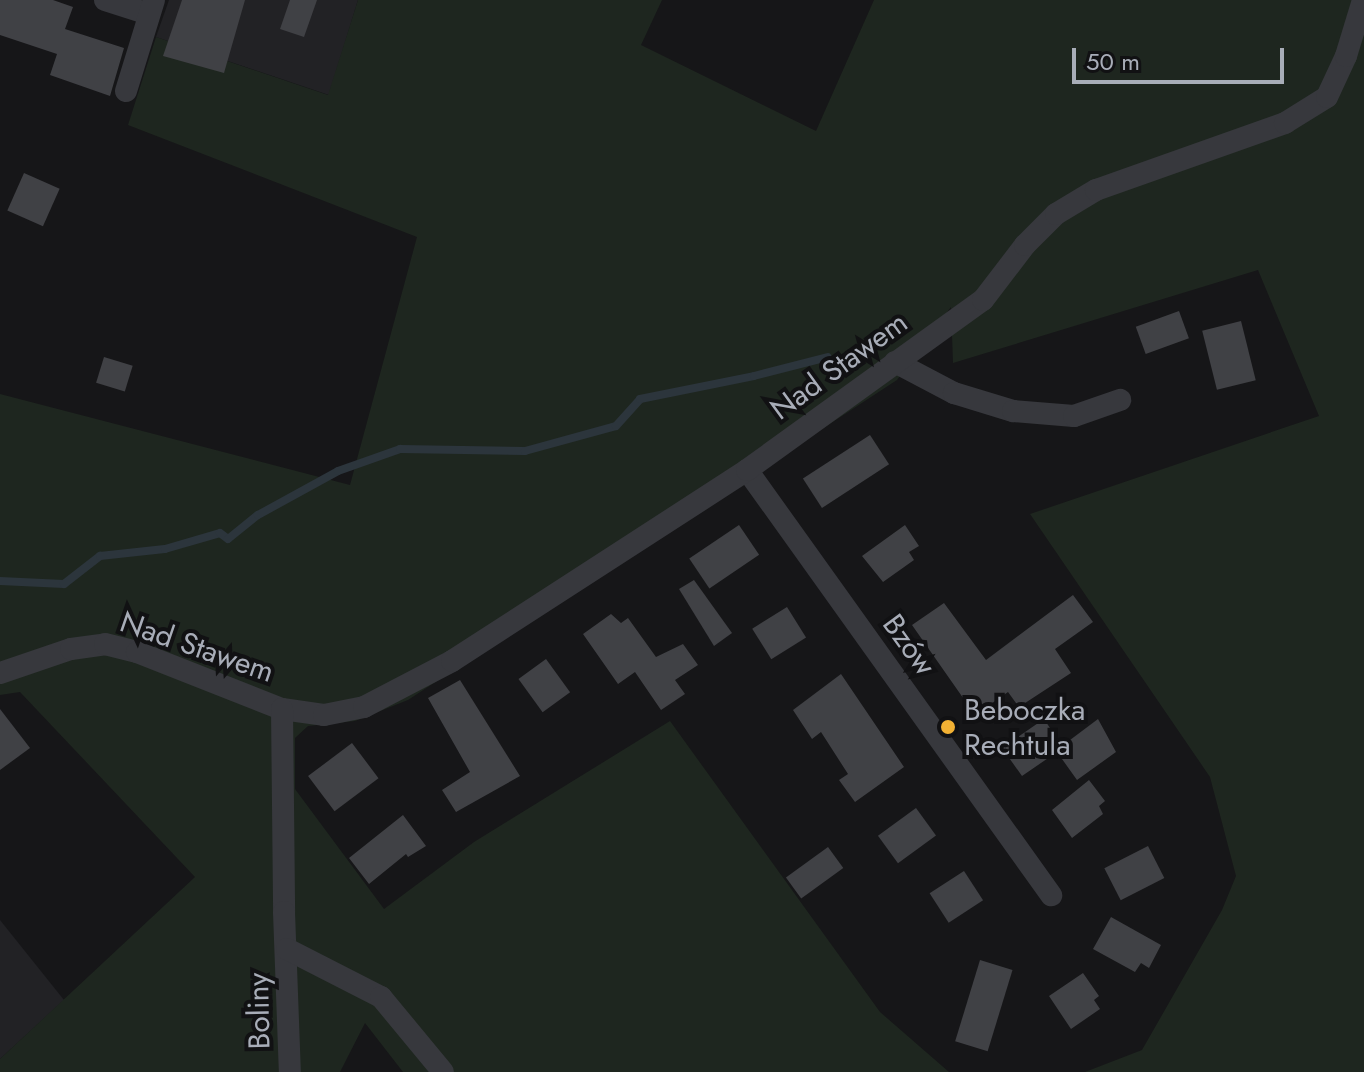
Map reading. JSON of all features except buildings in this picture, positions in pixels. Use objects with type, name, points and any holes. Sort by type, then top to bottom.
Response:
[{"type":"street","points":[[105,0],[151,7],[126,91]]},
{"type":"street","name":"Nad Stawem","points":[[0,673],[71,649],[105,644],[137,652],[282,709],[324,715],[364,707],[452,661],[747,470],[983,300],[1025,245],[1056,214],[1096,190],[1285,123],[1327,97],[1346,56],[1363,0]]},
{"type":"street","points":[[895,362],[954,393],[1013,411],[1074,416],[1120,400]]},
{"type":"street","name":"Bzów","points":[[747,470],[1051,895]]},
{"type":"street","name":"Nad Stawem","points":[[282,709],[287,949]]},
{"type":"street","points":[[287,949],[381,997],[443,1072]]},
{"type":"street","name":"Boliny","points":[[287,949],[290,1072]]},
{"type":"shaded area","points":[[169,0],[358,0],[329,95],[156,37]]},
{"type":"shaded area","points":[[358,0],[662,0],[641,45],[816,131],[874,0],[1364,0],[1364,1072],[1085,1072],[1142,1050],[1222,910],[1236,876],[1210,777],[1030,514],[1319,416],[1258,270],[953,363],[951,307],[897,380],[408,700],[355,721],[308,726],[295,738],[295,789],[384,909],[474,842],[670,721],[880,1012],[949,1072],[403,1072],[365,1023],[340,1072],[0,1072],[0,1059],[195,877],[20,692],[0,695],[0,394],[350,485],[417,237],[128,125],[156,37],[328,95]]},
{"type":"shaded area","points":[[0,920],[64,1000],[0,1059]]},
{"type":"waterway","points":[[0,581],[64,584],[100,556],[165,549],[220,533],[228,539],[258,515],[338,471],[400,449],[525,451],[616,426],[640,399],[754,376],[828,357]]},
{"type":"place","name":"Beboczka Rechtula","points":[[948,727]]}]
